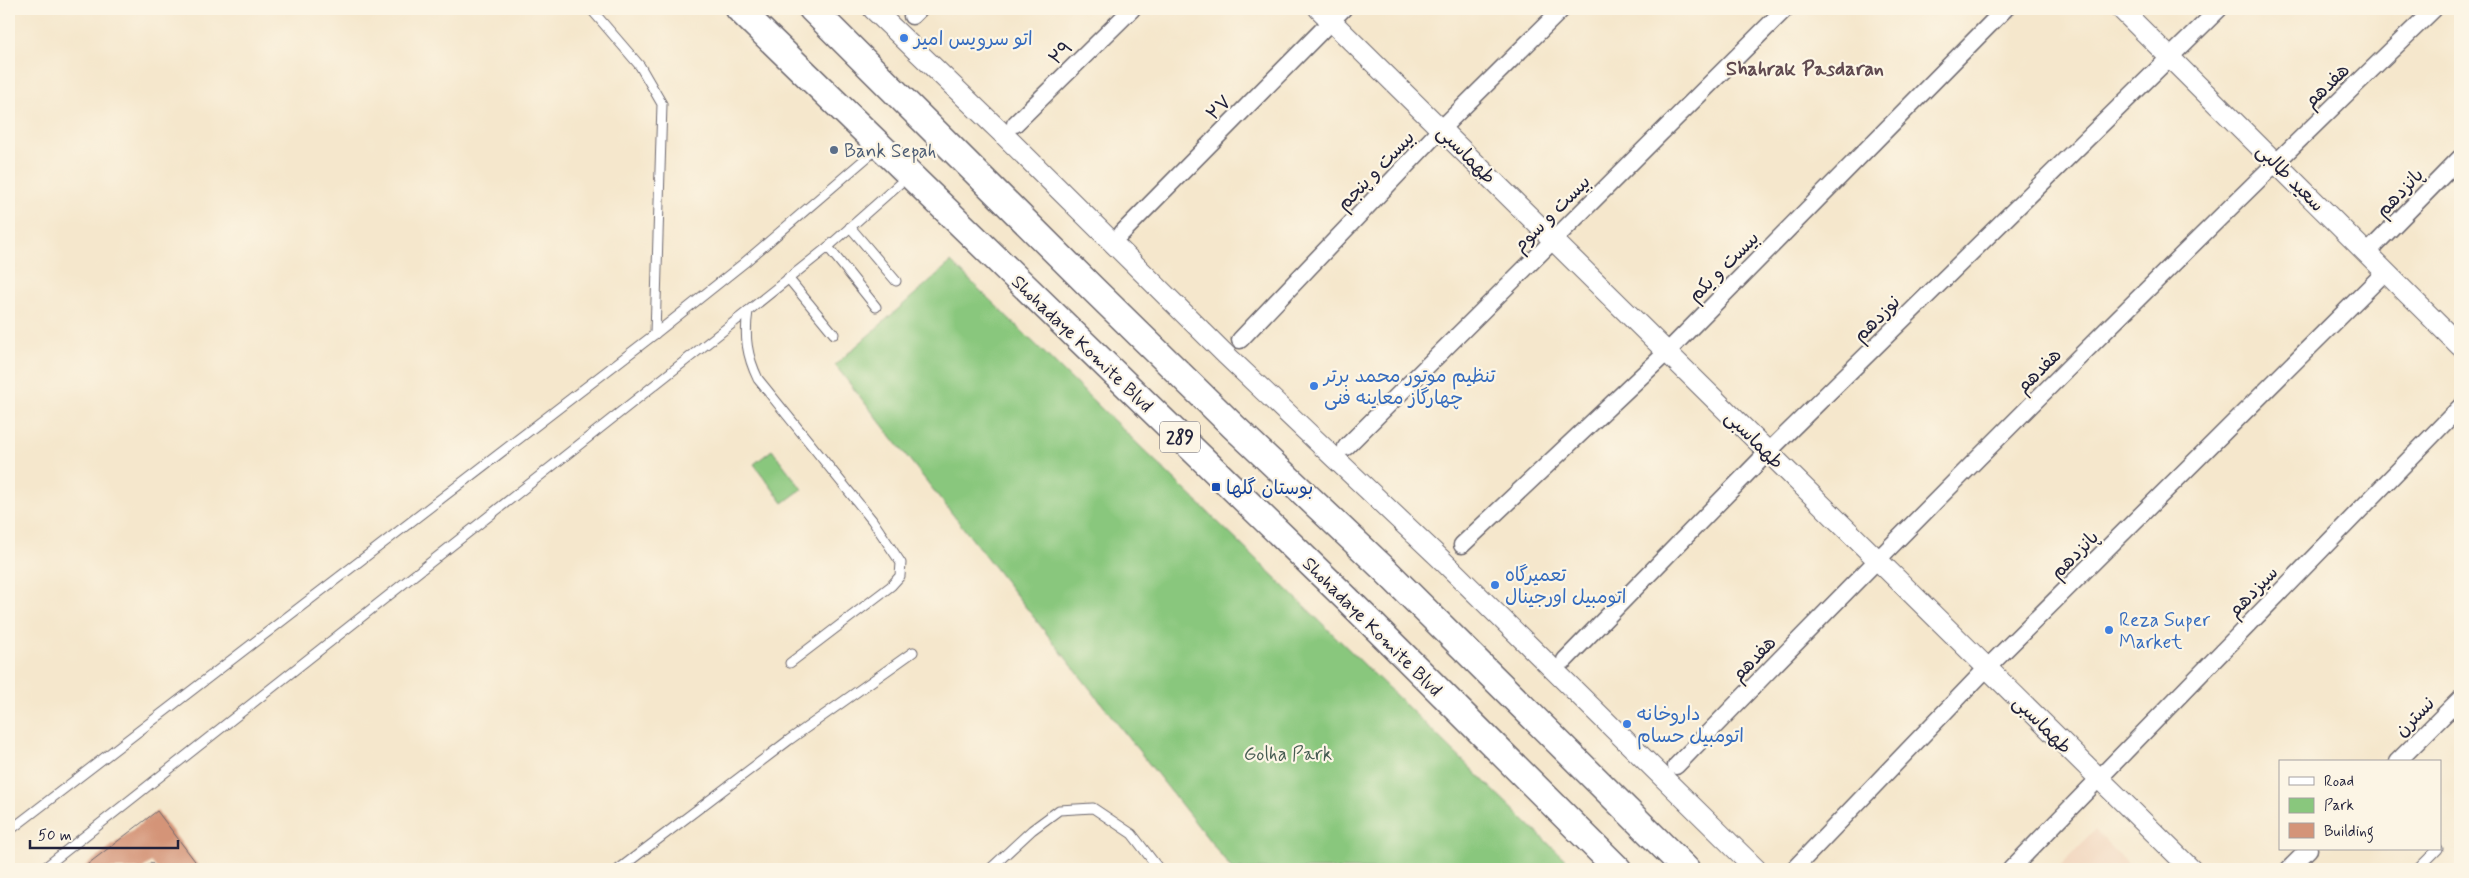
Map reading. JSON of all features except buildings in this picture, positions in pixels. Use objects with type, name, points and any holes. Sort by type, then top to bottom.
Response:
[{"type":"main road","name":"Shohadaye Komite Blvd","points":[[739,9],[1347,599],[1618,869]]},
{"type":"main road","name":"289","points":[[816,11],[1240,434],[1371,557],[1686,869]]},
{"type":"street","points":[[873,9],[1004,135],[1226,355],[1443,561],[1756,869]]},
{"type":"street","name":"۲۹","points":[[1015,124],[1132,9]]},
{"type":"street","name":"بیست و پنجم","points":[[1240,340],[1441,129],[1562,9]]},
{"type":"street","name":"بیست و سوم","points":[[1346,447],[1785,9]]},
{"type":"street","name":"بیست و یکم","points":[[1462,545],[1666,352],[2005,9]]},
{"type":"street","name":"سعید طالبی","points":[[2121,9],[2460,346]]},
{"type":"street","name":"نوزدهم","points":[[1565,660],[1768,452],[2218,9]]},
{"type":"street","name":"هفدهم","points":[[1676,766],[1877,559],[2275,162],[2434,9]]},
{"type":"street","name":"طهماسبی","points":[[1331,13],[1441,129],[2191,869]]},
{"type":"street","name":"۲۷","points":[[1122,232],[1331,13]]},
{"type":"street","name":"پانزدهم","points":[[2367,253],[2460,158]]},
{"type":"street","name":"پانزدهم","points":[[1794,869],[1987,668],[2386,272]]},
{"type":"street","name":"سیزدهم","points":[[2011,869],[2460,406]]},
{"type":"street","name":"نسترن","points":[[2399,760],[2460,699]]},
{"type":"street","points":[[2289,869],[2308,850]]},
{"type":"lane","points":[[591,9],[640,66],[662,104],[655,334]]},
{"type":"lane","points":[[9,831],[655,334],[744,263],[881,145]]},
{"type":"lane","points":[[44,869],[828,247],[910,175]]},
{"type":"lane","points":[[850,227],[896,281]]},
{"type":"lane","points":[[828,247],[876,307]]},
{"type":"lane","points":[[788,278],[834,334]]},
{"type":"lane","points":[[748,311],[745,335],[748,359],[758,380],[872,520],[901,563],[900,576],[891,586],[790,663]]},
{"type":"lane","points":[[619,869],[789,740],[913,652]]},
{"type":"lane","points":[[990,869],[1032,830],[1059,810],[1093,808],[1132,834],[1159,869]]},
{"type":"lane","points":[[2418,869],[2437,850]]},
{"type":"shaded area","points":[[2095,830],[2133,869],[2057,869]]},
{"type":"green space","name":"Golha Park","points":[[951,262],[1575,869],[1232,869],[835,365]]},
{"type":"green space","points":[[772,450],[802,489],[783,503],[754,464]]},
{"type":"place","name":"اتو سرویس امیر","points":[[904,38]]},
{"type":"place","name":"Bank Sepah","points":[[834,150]]},
{"type":"place","name":"تنظیم موتور محمد برتر چهارگاز معاینه فنی","points":[[1314,386]]},
{"type":"place","name":"بوستان گلها","points":[[1216,487]]},
{"type":"place","name":"تعمیرگاه اتومبیل اورجینال","points":[[1495,585]]},
{"type":"place","name":"Reza Super Market","points":[[2109,630]]},
{"type":"place","name":"داروخانه اتومبیل حسام","points":[[1627,724]]},
{"type":"district","name":"Shahrak Pasdaran","points":[[1805,68]]}]
